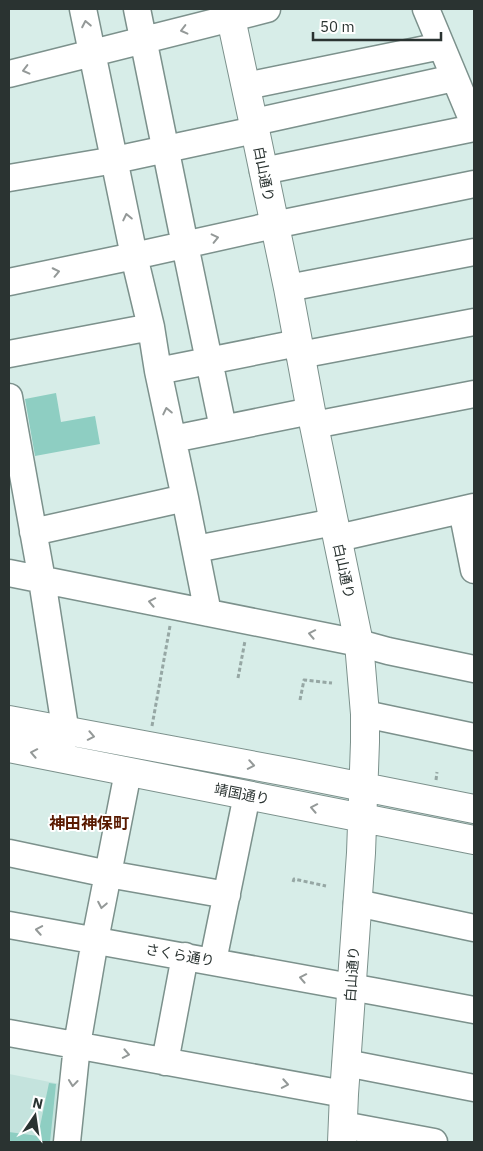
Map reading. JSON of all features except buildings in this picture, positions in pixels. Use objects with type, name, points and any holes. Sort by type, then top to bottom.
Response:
[{"type":"main road","name":"白山通り","points":[[230,13],[255,126],[312,418],[359,643],[365,714],[365,742],[342,1133]]},
{"type":"main road","points":[[9,720],[363,786],[474,809]]},
{"type":"main road","name":"靖国通り","points":[[9,748],[474,840]]},
{"type":"street","points":[[83,9],[134,256],[151,327],[158,371],[186,498],[208,613]]},
{"type":"street","points":[[137,9],[223,428]]},
{"type":"street","points":[[9,74],[143,40],[230,13],[267,9]]},
{"type":"street","points":[[426,9],[441,46],[462,80],[474,124]]},
{"type":"street","points":[[246,86],[441,46]]},
{"type":"street","points":[[9,178],[165,150],[255,126],[462,80]]},
{"type":"street","points":[[263,171],[474,128]]},
{"type":"street","points":[[9,282],[274,224],[474,184]]},
{"type":"street","points":[[288,288],[474,252]]},
{"type":"street","points":[[158,371],[210,361],[474,322]]},
{"type":"street","points":[[9,354],[151,327]]},
{"type":"street","points":[[173,439],[223,428],[312,418],[474,394]]},
{"type":"street","points":[[9,397],[16,482],[33,532],[65,727],[60,758]]},
{"type":"street","points":[[33,532],[186,498]]},
{"type":"street","points":[[196,549],[336,530],[468,508],[474,567]]},
{"type":"street","points":[[9,573],[359,643],[474,669]]},
{"type":"street","points":[[365,714],[474,737]]},
{"type":"street","points":[[67,1142],[77,1045],[95,940],[128,772]]},
{"type":"street","points":[[214,961],[247,795]]},
{"type":"street","points":[[9,853],[108,874],[227,895]]},
{"type":"street","points":[[357,903],[474,928]]},
{"type":"street","name":"さくら通り","points":[[9,924],[474,1010]]},
{"type":"street","points":[[165,1062],[185,956]]},
{"type":"street","points":[[9,1033],[344,1094]]},
{"type":"street","points":[[346,1063],[474,1088]]},
{"type":"street","points":[[342,1133],[434,1142]]},
{"type":"path","points":[[148,746],[174,606]]},
{"type":"path","points":[[238,678],[249,621]]},
{"type":"path","points":[[300,700],[304,680],[332,683]]},
{"type":"path","points":[[436,780],[437,772]]},
{"type":"path","points":[[293,882],[294,879],[326,886]]},
{"type":"shaded area","points":[[9,1074],[60,1084],[54,1142],[9,1142]]},
{"type":"green space","points":[[56,393],[61,422],[95,416],[100,444],[35,456],[25,399]]},
{"type":"green space","points":[[49,1083],[56,1084],[50,1142],[9,1142],[9,1132],[38,1136]]},
{"type":"district","name":"神田神保町","points":[[89,823]]}]
